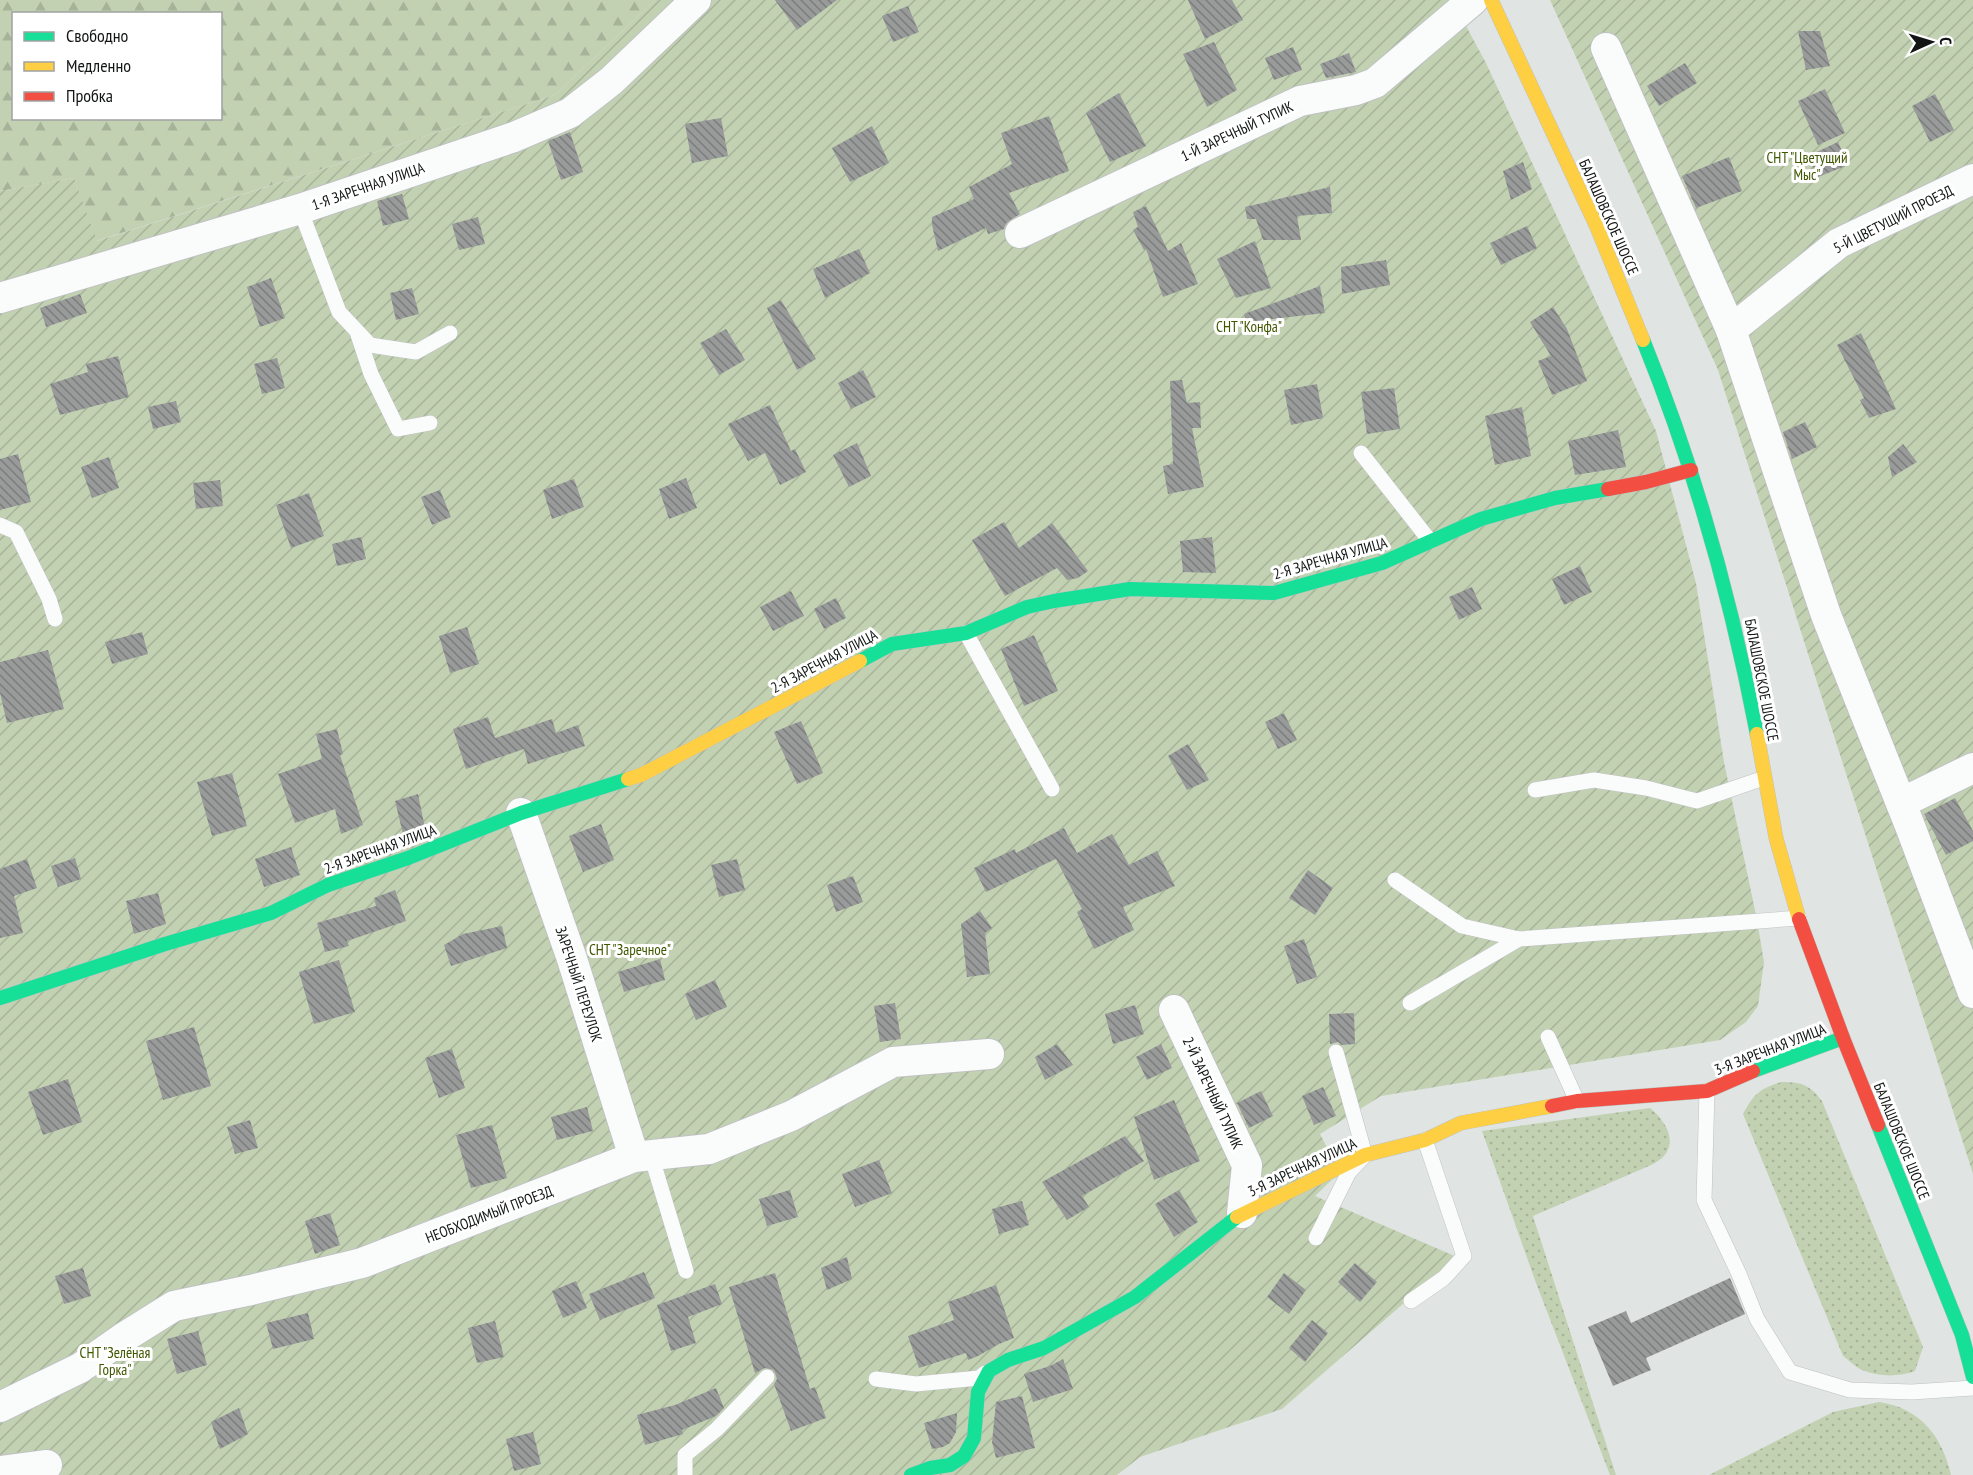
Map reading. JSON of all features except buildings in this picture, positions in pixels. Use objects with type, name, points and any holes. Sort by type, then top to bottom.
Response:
[{"type":"street","name":"1-Я ЗАРЕЧНАЯ УЛИЦА","points":[[0,298],[300,209],[514,137],[570,113],[611,81],[696,0]]},
{"type":"street","name":"1-Й ЗАРЕЧНЫЙ ТУПИК","points":[[1020,233],[1300,101],[1356,90],[1375,83],[1473,0]]},
{"type":"street","name":"БАЛАШОВСКОЕ ШОССЕ","points":[[1491,0],[1596,225],[1655,369],[1691,470],[1707,518],[1741,650],[1776,838],[1799,918],[1843,1038],[1962,1335],[1973,1377]]},
{"type":"street","points":[[1606,48],[1731,330],[1826,615],[1901,803],[1965,949],[1973,993]]},
{"type":"street","name":"5-Й ЦВЕТУЩИЙ ПРОЕЗД","points":[[1731,330],[1839,243],[1973,179]]},
{"type":"street","name":"2-Я ЗАРЕЧНАЯ УЛИЦА","points":[[0,998],[165,944],[271,913],[328,885],[408,858],[521,813],[641,776],[892,644],[966,633],[1027,607],[1054,600],[1130,589],[1274,592],[1382,563],[1481,519],[1555,498],[1646,482],[1691,470]]},
{"type":"street","points":[[1901,803],[1973,768]]},
{"type":"street","name":"ЗАРЕЧНЫЙ ПЕРЕУЛОК","points":[[521,813],[643,1156]]},
{"type":"street","name":"2-Й ЗАРЕЧНЫЙ ТУПИК","points":[[1174,1010],[1247,1165],[1242,1213]]},
{"type":"street","name":"3-Я ЗАРЕЧНАЯ УЛИЦА","points":[[989,1371],[1008,1360],[1044,1348],[1135,1297],[1242,1213],[1365,1155],[1425,1140],[1461,1123],[1577,1101],[1707,1091],[1765,1066],[1843,1038]]},
{"type":"street","name":"НЕОБХОДИМЫЙ ПРОЕЗД","points":[[0,1407],[80,1368],[174,1306],[362,1263],[643,1156],[709,1149],[791,1116],[893,1062],[989,1054]]},
{"type":"street","points":[[911,1475],[930,1468],[950,1465],[964,1456],[974,1438],[978,1392],[989,1371]]},
{"type":"street","points":[[0,1472],[47,1465]]},
{"type":"lane","points":[[300,209],[339,312],[370,345],[417,352],[450,333]]},
{"type":"lane","points":[[357,332],[371,374],[398,429],[430,423]]},
{"type":"lane","points":[[1361,453],[1430,541]]},
{"type":"lane","points":[[0,525],[16,532],[49,599],[56,619]]},
{"type":"lane","points":[[966,633],[1052,789]]},
{"type":"lane","points":[[1535,790],[1594,780],[1646,788],[1697,801],[1764,778]]},
{"type":"lane","points":[[1395,880],[1462,926],[1519,939],[1799,918]]},
{"type":"lane","points":[[1410,1003],[1519,939]]},
{"type":"lane","points":[[1548,1037],[1577,1101]]},
{"type":"lane","points":[[1316,1238],[1349,1172],[1365,1155],[1336,1052]]},
{"type":"lane","points":[[1707,1091],[1704,1200],[1739,1274],[1756,1318],[1790,1372],[1850,1390],[1912,1392],[1973,1388]]},
{"type":"lane","points":[[1411,1301],[1444,1278],[1464,1256],[1425,1140]]},
{"type":"lane","points":[[643,1156],[686,1271]]},
{"type":"lane","points":[[876,1379],[916,1384],[979,1378],[989,1371]]},
{"type":"lane","points":[[685,1475],[685,1455],[717,1429],[767,1377]]},
{"type":"green space","points":[[0,0],[655,0],[555,95],[96,241],[74,178],[0,191]]},
{"type":"green space","name":"СНТ \"Заречное\"","points":[[655,0],[1452,0],[1486,63],[1656,431],[1696,583],[1724,762],[1757,920],[1764,962],[1758,1006],[1746,1022],[1720,1040],[1381,1096],[1320,1134],[1340,1172],[1315,1196],[1457,1257],[1282,1409],[1140,1457],[1117,1475],[0,1475],[0,191],[74,178],[97,241],[555,95]]},
{"type":"green space","name":"СНТ \"Цветущий Мыс\"","points":[[1550,0],[1973,0],[1973,1174],[1718,370]]},
{"type":"green space","points":[[1782,1082],[1805,1086],[1814,1091],[1822,1101],[1923,1347],[1915,1371],[1895,1375],[1875,1374],[1859,1369],[1843,1356],[1743,1114],[1758,1093]]},
{"type":"green space","points":[[1650,1108],[1665,1125],[1670,1138],[1667,1152],[1662,1158],[1649,1166],[1533,1216],[1616,1475],[1610,1475],[1536,1283],[1482,1131]]},
{"type":"green space","points":[[1879,1402],[1906,1410],[1927,1426],[1942,1448],[1951,1475],[1709,1475],[1833,1412]]},
{"type":"traffic: fast","points":[[1643,340],[1679,436],[1710,534],[1736,633],[1757,734]]},
{"type":"traffic: fast","points":[[860,661],[892,644],[966,633],[1027,607],[1054,601],[1130,589],[1274,593],[1382,563],[1481,519],[1555,498],[1608,489]]},
{"type":"traffic: fast","points":[[0,998],[165,944],[271,913],[328,885],[408,858],[521,813],[628,779]]},
{"type":"traffic: fast","points":[[1753,1071],[1843,1038]]},
{"type":"traffic: fast","points":[[1878,1125],[1962,1335],[1973,1377]]},
{"type":"traffic: fast","points":[[911,1475],[930,1468],[950,1465],[964,1456],[974,1438],[978,1392],[989,1371],[1008,1360],[1044,1348],[1135,1297],[1237,1217]]},
{"type":"traffic: slow","points":[[1491,0],[1596,225],[1643,340]]},
{"type":"traffic: slow","points":[[628,779],[641,775],[860,661]]},
{"type":"traffic: slow","points":[[1757,734],[1776,838],[1799,919]]},
{"type":"traffic: slow","points":[[1237,1217],[1365,1155],[1425,1140],[1461,1123],[1552,1106]]},
{"type":"traffic: jam","points":[[1608,489],[1691,470]]},
{"type":"traffic: jam","points":[[1799,919],[1878,1125]]},
{"type":"traffic: jam","points":[[1552,1106],[1577,1101],[1707,1091],[1753,1071]]},
{"type":"park label","name":"СНТ \"Конфа\"","points":[[1249,326]]},
{"type":"park label","name":"СНТ \"Зелёная Горка\"","points":[[115,1360]]}]
